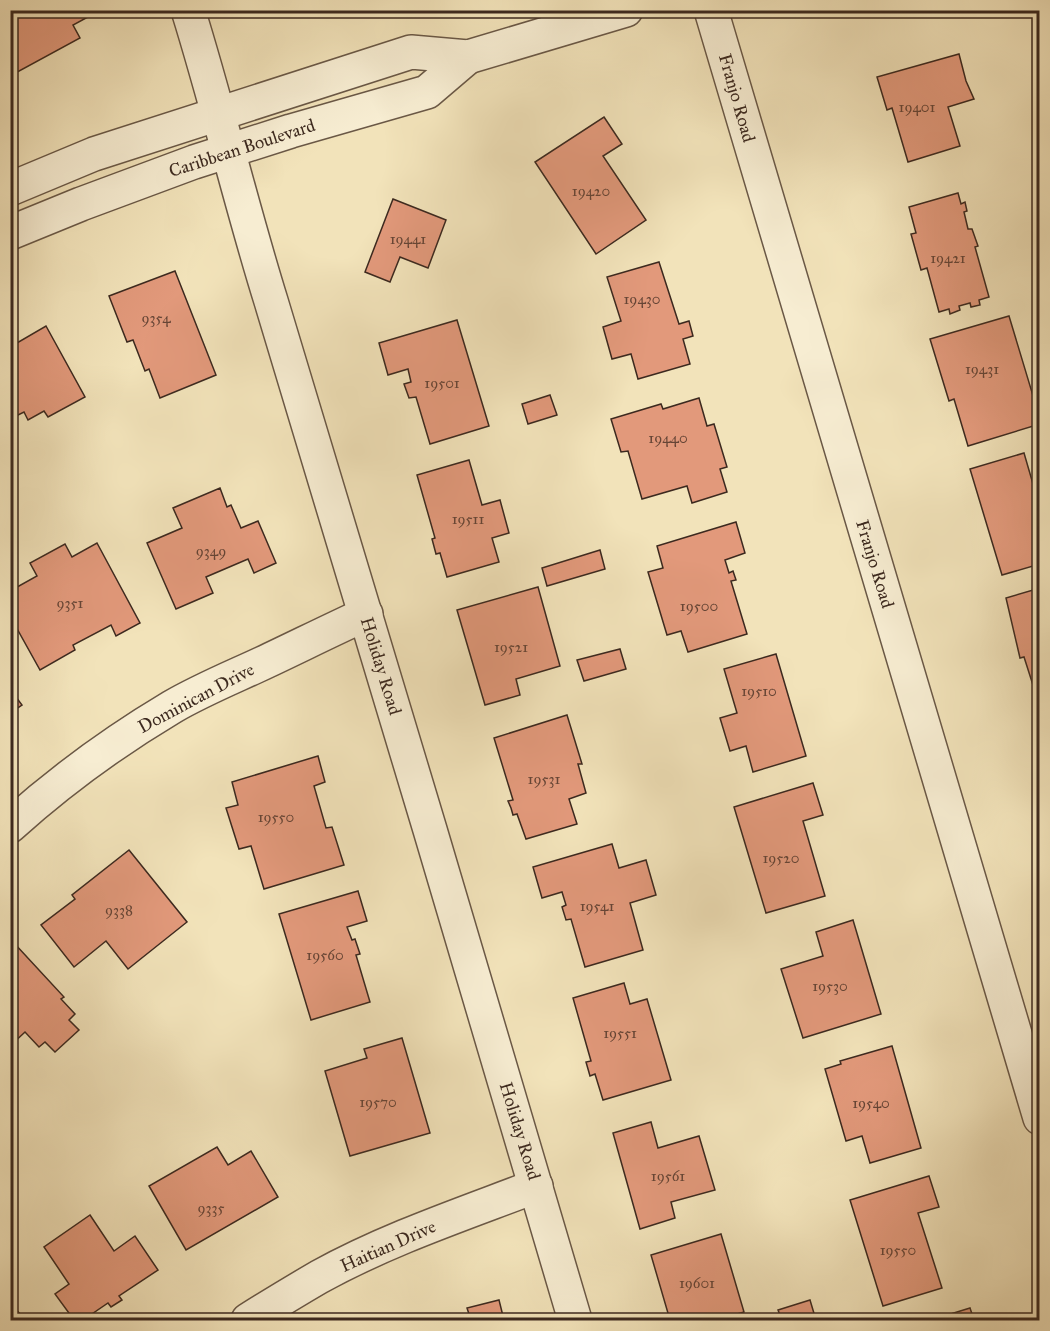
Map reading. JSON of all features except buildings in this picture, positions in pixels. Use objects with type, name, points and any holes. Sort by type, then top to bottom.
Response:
[{"type":"street","name":"Holiday Road","points":[[188,10],[261,270],[366,614],[575,1320]]},
{"type":"street","name":"Caribbean Boulevard","points":[[10,189],[94,154],[411,52],[468,57],[626,10]]},
{"type":"street","name":"Franjo Road","points":[[711,10],[1040,1118]]},
{"type":"street","name":"Caribbean Boulevard","points":[[10,233],[177,168],[427,92],[468,57]]},
{"type":"street","name":"Dominican Drive","points":[[10,826],[77,772],[135,730],[175,706],[366,614]]},
{"type":"street","name":"Haitian Drive","points":[[248,1320],[345,1264],[427,1227],[536,1186]]}]
